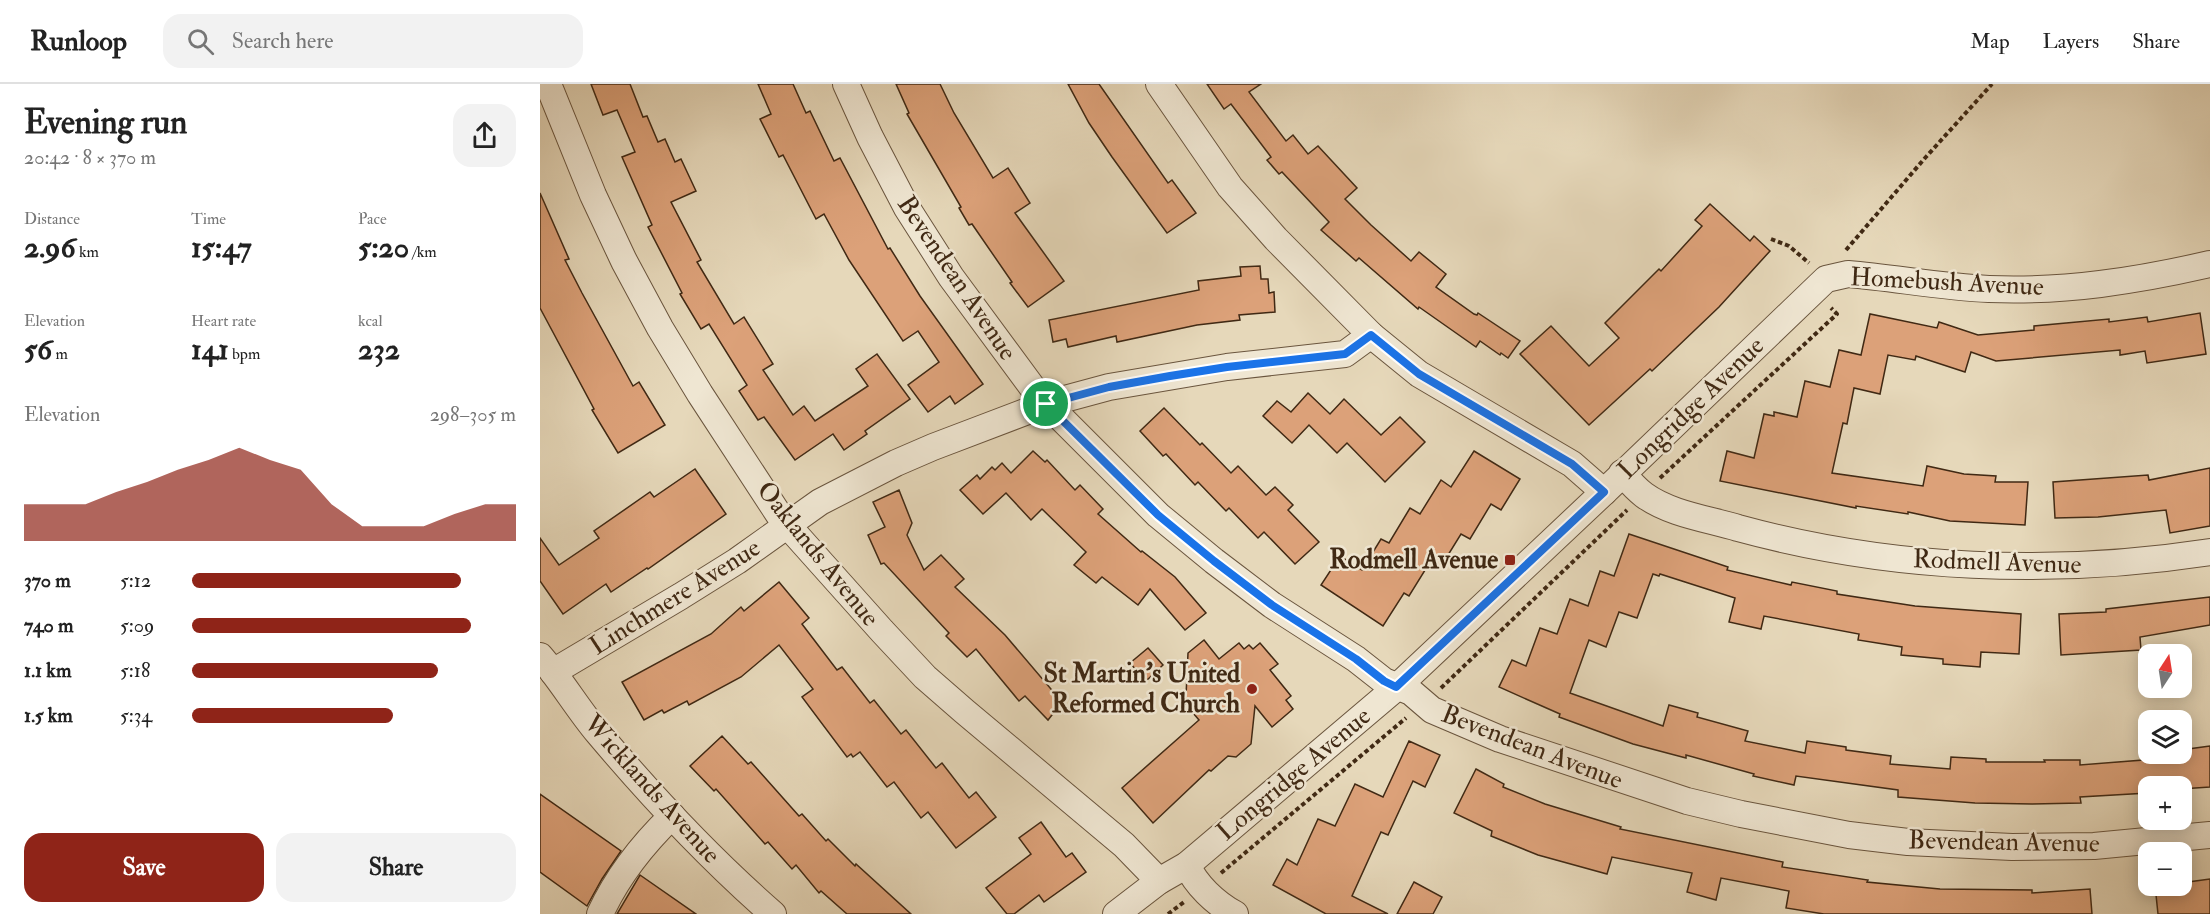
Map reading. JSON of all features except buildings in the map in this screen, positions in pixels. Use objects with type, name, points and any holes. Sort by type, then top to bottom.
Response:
[{"type":"street","name":"Oaklands Avenue","points":[[548,84],[593,195],[624,261],[660,328],[700,394],[781,518],[870,619],[925,677],[1124,845],[1159,881]]},
{"type":"street","name":"Bevendean Avenue","points":[[846,84],[888,173],[914,218],[951,277],[1046,404],[1158,515],[1214,561],[1272,605],[1356,659],[1384,681],[1410,693],[1432,710],[1500,739],[1687,801],[1790,824],[1908,842],[2012,847],[2094,846],[2210,835]]},
{"type":"street","points":[[1159,84],[1230,187],[1276,239],[1371,335],[1419,374],[1572,464],[1604,492]]},
{"type":"street","name":"Homebush Avenue","points":[[1826,279],[1848,274],[1988,289],[2058,288],[2141,279],[2210,264]]},
{"type":"street","name":"Longridge Avenue","points":[[1116,914],[1159,881],[1187,865],[1396,687],[1826,279]]},
{"type":"street","name":"Linchmere Avenue","points":[[547,664],[691,590],[820,502],[896,463],[989,424],[1046,404],[1109,387],[1227,367],[1345,354],[1371,335]]},
{"type":"street","name":"Rodmell Avenue","points":[[1622,473],[1643,494],[1659,504],[1749,531],[1852,553],[1943,564],[2022,567],[2115,563],[2210,552]]},
{"type":"street","name":"Wicklands Avenue","points":[[547,664],[597,731],[672,816],[768,912]]},
{"type":"street","points":[[600,914],[633,859],[672,816]]},
{"type":"street","points":[[1187,865],[1192,877],[1216,901],[1235,914]]},
{"type":"path","points":[[1771,239],[1790,246],[1826,279],[1851,241],[1992,84]]},
{"type":"place","name":"Rodmell Avenue","points":[[1510,560]]},
{"type":"place","name":"St Martin's United Reformed Church","points":[[1252,689]]},
{"type":"route","points":[[1371,335],[1419,374],[1572,464],[1604,492],[1396,687],[1272,605],[1214,561],[1158,515],[1057,412],[1046,404],[1109,387],[1170,376],[1227,367],[1345,354],[1371,335]]}]
